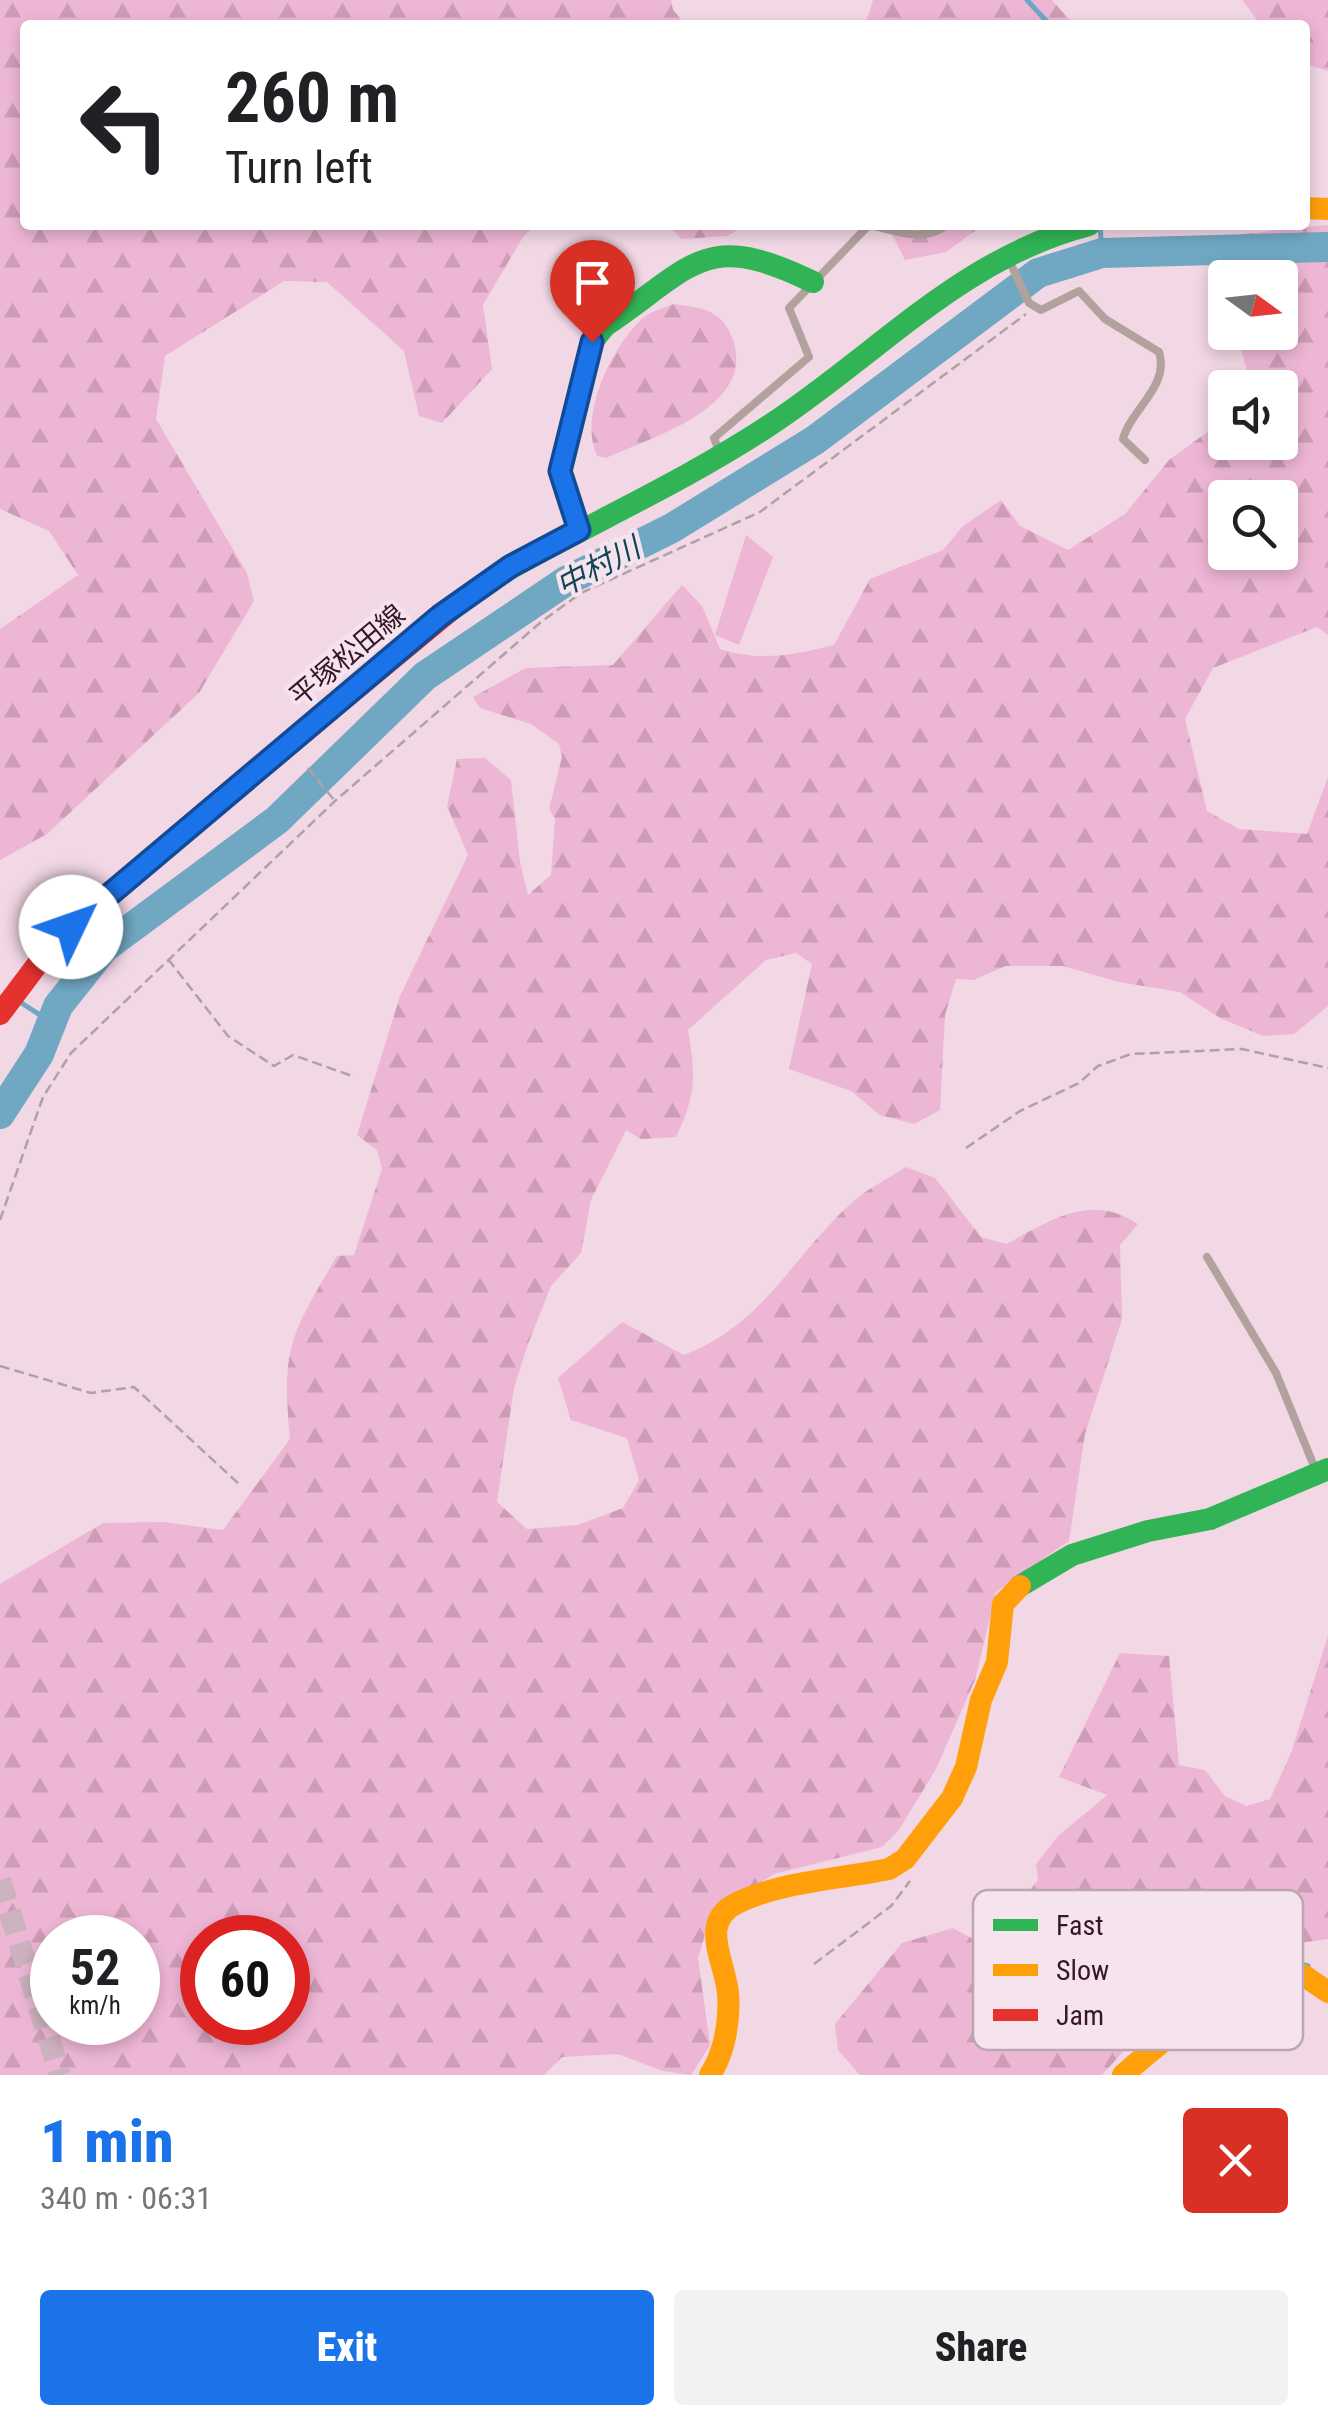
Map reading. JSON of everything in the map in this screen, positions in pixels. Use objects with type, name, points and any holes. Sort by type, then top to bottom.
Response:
[{"type":"street","name":"平塚松田線","points":[[0,1014],[52,944],[272,756],[474,591],[579,530],[721,457],[834,380],[936,298],[1008,260],[1077,230]]},
{"type":"street","points":[[579,530],[560,471],[583,364],[592,342],[605,326],[708,256],[726,252],[763,258],[813,282]]},
{"type":"street","points":[[710,2075],[724,2052],[728,1987],[715,1949],[718,1922],[738,1902],[889,1869],[905,1859],[952,1798],[966,1767],[981,1700],[996,1662],[1002,1604],[1015,1588],[1072,1555],[1210,1519],[1322,1471]]},
{"type":"street","points":[[1303,1975],[1316,1980],[1328,1992]]},
{"type":"street","points":[[1122,2075],[1154,2050]]},
{"type":"lane","points":[[721,457],[714,438],[809,357],[790,308],[864,230]]},
{"type":"lane","points":[[892,230],[920,236],[935,230]]},
{"type":"lane","points":[[1008,260],[1029,303],[1041,310],[1079,291],[1104,319],[1154,345],[1163,363],[1154,389],[1123,439],[1145,460]]},
{"type":"lane","points":[[1207,1258],[1276,1372],[1322,1471]]},
{"type":"path","points":[[0,1220],[43,1097],[71,1053],[335,801],[541,622],[581,593],[760,512],[1026,315],[1029,303]]},
{"type":"path","points":[[308,768],[335,801]]},
{"type":"path","points":[[167,958],[228,1036],[274,1066],[293,1054],[355,1077]]},
{"type":"path","points":[[966,1148],[1020,1112],[1079,1082],[1098,1066],[1131,1054],[1242,1049],[1328,1068]]},
{"type":"path","points":[[0,1366],[91,1393],[134,1387],[240,1485]]},
{"type":"path","points":[[814,1964],[892,1906],[918,1870]]},
{"type":"green space","points":[[0,0],[671,0],[682,20],[20,20],[20,230],[530,230],[483,305],[492,369],[442,423],[419,416],[404,351],[327,282],[284,281],[165,356],[156,419],[247,573],[254,601],[199,693],[47,834],[0,860],[0,629],[78,575],[49,531],[0,509]]},
{"type":"green space","points":[[873,0],[1052,0],[1070,20],[867,20]]},
{"type":"green space","points":[[1242,0],[1328,0],[1328,71],[1310,66],[1310,20],[1257,20]]},
{"type":"green space","points":[[1328,225],[1328,635],[1317,627],[1213,668],[1185,719],[1207,811],[1239,829],[1307,834],[1328,777],[1328,1006],[1294,1034],[1263,1036],[1220,1018],[1180,992],[1119,982],[1063,966],[1006,966],[973,980],[956,979],[945,1015],[940,1110],[914,1124],[880,1115],[851,1091],[789,1069],[812,964],[796,953],[766,960],[688,1030],[692,1085],[676,1137],[641,1139],[626,1130],[591,1200],[581,1253],[551,1286],[514,1388],[497,1502],[527,1529],[578,1525],[623,1508],[639,1480],[627,1438],[571,1420],[558,1378],[622,1322],[684,1355],[713,1341],[760,1305],[860,1196],[906,1167],[935,1178],[981,1237],[1006,1244],[1055,1219],[1087,1210],[1103,1210],[1138,1224],[1120,1245],[1122,1319],[1085,1434],[1069,1541],[996,1592],[975,1680],[936,1769],[899,1830],[882,1847],[774,1874],[711,1915],[698,1958],[710,2045],[691,2075],[663,2071],[618,2054],[562,2057],[544,2075],[0,2075],[0,1584],[103,1523],[163,1522],[223,1530],[290,1439],[287,1382],[293,1342],[337,1256],[354,1255],[382,1169],[377,1150],[357,1135],[400,996],[468,855],[447,806],[457,759],[485,758],[511,780],[520,862],[528,895],[551,875],[555,819],[549,809],[562,757],[559,744],[531,724],[480,708],[473,697],[526,668],[613,665],[682,585],[702,606],[720,649],[777,656],[834,645],[870,579],[943,550],[963,526],[1001,500],[1020,526],[1068,550],[1125,514],[1169,460],[1208,431],[1208,460],[1298,460],[1298,370],[1247,370],[1241,350],[1298,350],[1298,260],[1210,260],[1214,237],[1310,230]]},
{"type":"green space","points":[[673,230],[737,230],[728,236],[681,239]]},
{"type":"green space","points":[[890,230],[976,230],[946,252],[905,260]]},
{"type":"green space","points":[[674,304],[703,309],[724,322],[733,340],[736,364],[729,384],[715,402],[695,417],[606,458],[597,456],[592,421],[610,363],[644,317]]},
{"type":"green space","points":[[746,535],[773,557],[739,645],[715,635]]},
{"type":"green space","points":[[1328,1636],[1328,1939],[1303,1942],[1303,1890],[1030,1890],[1038,1880],[1036,1864],[1058,1836],[1107,1795],[1059,1777],[1120,1653],[1169,1656],[1179,1765],[1205,1770],[1225,1796],[1246,1806],[1270,1799],[1291,1753]]},
{"type":"green space","points":[[953,1928],[973,1939],[973,2050],[1125,2050],[1102,2075],[860,2075],[838,2050],[835,2024],[902,1943]]},
{"type":"waterway","points":[[1027,0],[1045,20]]},
{"type":"waterway","points":[[1100,230],[1102,253]]},
{"type":"waterway","name":"中村川","points":[[0,1114],[39,1054],[58,1006],[104,948],[277,820],[425,676],[566,581],[672,528],[815,440],[1038,273],[1102,253],[1328,247]]},
{"type":"waterway","points":[[20,1002],[51,1022]]},
{"type":"waterway","points":[[1303,1965],[1308,1966]]},
{"type":"tunnel","points":[[0,1880],[60,2075]]},
{"type":"traffic: fast","points":[[504,572],[672,483],[770,425],[960,284],[1000,260],[1074,230]]},
{"type":"traffic: fast","points":[[579,530],[559,471],[592,342],[605,326],[702,261],[747,258],[813,282]]},
{"type":"traffic: fast","points":[[1020,1586],[1072,1555],[1148,1531],[1210,1519],[1328,1469]]},
{"type":"traffic: slow","points":[[1310,208],[1328,209]]},
{"type":"traffic: slow","points":[[710,2075],[723,2046],[728,2014],[728,1993],[716,1931],[725,1911],[755,1896],[792,1885],[889,1869],[905,1859],[952,1798],[966,1767],[981,1700],[997,1662],[1003,1604],[1020,1586]]},
{"type":"traffic: slow","points":[[1303,1975],[1328,1992]]},
{"type":"traffic: slow","points":[[1123,2075],[1153,2050]]},
{"type":"traffic: jam","points":[[0,1014],[52,945],[89,910],[474,591],[504,572]]},
{"type":"route","points":[[71,927],[440,616],[511,566],[579,530],[560,471],[583,364],[592,342]]}]
